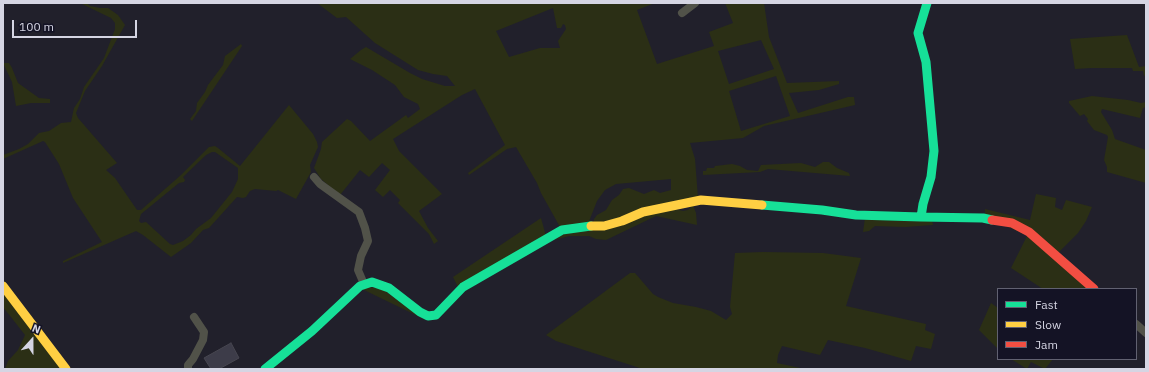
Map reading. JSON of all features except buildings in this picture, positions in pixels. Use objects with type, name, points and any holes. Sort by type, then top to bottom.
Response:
[{"type":"street","points":[[682,13],[695,3]]},
{"type":"street","points":[[922,217],[923,204],[931,177],[934,151],[926,62],[918,33],[926,3]]},
{"type":"street","points":[[314,177],[320,184],[359,212],[368,241],[361,256],[358,270],[364,284]]},
{"type":"street","points":[[265,369],[312,331],[364,284],[372,282],[390,288],[420,312],[428,316],[436,315],[463,287],[562,230],[604,226],[622,221],[643,212],[701,200],[856,214],[983,218],[1012,223],[1029,232],[1093,288]]},
{"type":"street","points":[[3,286],[66,369]]},
{"type":"street","points":[[188,369],[188,365],[193,359],[203,340],[204,332],[194,317]]},
{"type":"street","points":[[1137,325],[1146,332]]},
{"type":"green space","points":[[80,3],[87,3],[90,6],[100,8],[108,8],[118,15],[125,25],[102,66],[85,91],[76,113],[78,118],[117,163],[106,170],[115,178],[137,210],[141,210],[181,175],[209,147],[215,146],[240,166],[289,105],[313,134],[318,147],[310,165],[311,172],[296,199],[278,190],[255,189],[250,191],[246,197],[237,197],[209,228],[203,230],[191,243],[171,257],[136,231],[63,263],[63,261],[102,242],[73,198],[59,164],[43,141],[3,159],[3,155],[28,144],[39,133],[49,131],[61,123],[71,122],[74,108],[80,99],[84,87],[104,58],[115,29],[115,23],[111,18]],"holes":[[[215,152],[238,168],[238,179],[232,192],[211,218],[183,241],[173,245],[146,222],[141,223],[139,221],[141,214],[179,183],[184,182],[185,180],[183,177],[206,155]]]},
{"type":"green space","points":[[317,3],[655,3],[637,10],[657,64],[714,46],[709,32],[733,23],[725,3],[764,3],[769,37],[787,83],[839,81],[839,84],[819,90],[789,93],[798,113],[848,97],[854,97],[855,105],[764,126],[743,138],[690,143],[695,159],[698,198],[594,224],[594,219],[597,215],[606,210],[612,200],[619,195],[623,189],[629,188],[644,194],[654,190],[660,193],[671,190],[671,179],[616,184],[605,190],[597,201],[588,224],[560,227],[516,147],[507,149],[469,175],[468,173],[505,145],[475,89],[462,95],[393,139],[399,151],[442,194],[419,211],[428,228],[438,241],[434,244],[429,234],[398,203],[400,200],[390,190],[383,197],[375,190],[390,170],[382,163],[369,177],[360,170],[340,195],[321,179],[314,168],[322,142],[347,119],[351,121],[370,141],[406,115],[408,118],[420,109],[418,104],[404,97],[395,85],[372,70],[350,59],[366,47],[422,79],[445,86],[455,86],[447,76],[418,70],[375,43],[346,17],[337,18]],"holes":[[[553,8],[557,28],[561,28],[563,24],[565,25],[566,29],[558,41],[560,48],[540,48],[509,57],[496,31]],[[761,40],[774,69],[729,84],[718,51]],[[776,76],[790,116],[741,131],[729,91]]]},
{"type":"green space","points":[[1127,35],[1139,67],[1146,66],[1146,75],[1144,76],[1143,71],[1133,71],[1132,68],[1075,69],[1070,39]]},
{"type":"green space","points":[[241,44],[242,46],[192,121],[190,119],[196,111],[197,103],[223,65],[225,56]]},
{"type":"green space","points":[[3,63],[9,63],[18,83],[39,98],[50,99],[50,103],[31,103],[16,106],[12,82]]},
{"type":"green space","points":[[1092,96],[1141,103],[1146,102],[1146,107],[1143,108],[1140,118],[1102,109],[1101,112],[1112,130],[1115,139],[1146,150],[1146,183],[1107,172],[1107,167],[1104,160],[1108,137],[1107,135],[1094,130],[1084,114],[1080,116],[1069,103],[1069,101]]},
{"type":"green space","points":[[823,162],[829,162],[837,168],[849,173],[850,176],[768,169],[760,172],[703,175],[703,171],[706,171],[707,168],[732,164],[747,170],[758,171],[761,165],[801,163],[815,167]]},
{"type":"green space","points":[[1036,194],[1056,198],[1055,207],[1062,210],[1066,200],[1092,207],[1086,221],[1078,233],[1058,253],[1047,245],[985,216],[985,209],[1030,220]]},
{"type":"green space","points":[[693,205],[696,213],[697,225],[656,216],[606,240],[596,239],[589,236],[569,236],[555,240],[564,234],[652,213],[675,209],[683,211],[688,210]]},
{"type":"green space","points":[[541,218],[546,236],[459,289],[453,277]]},
{"type":"green space","points":[[865,218],[932,220],[933,225],[905,227],[875,226],[869,231],[863,232]]},
{"type":"green space","points":[[1028,234],[1090,288],[1041,288],[1011,268]]},
{"type":"green space","points":[[735,253],[823,253],[861,258],[846,306],[926,324],[925,330],[935,334],[931,349],[916,346],[911,361],[865,348],[828,340],[820,355],[782,346],[778,355],[777,363],[805,369],[643,369],[556,341],[546,335],[630,273],[635,273],[653,294],[658,297],[673,303],[711,311],[726,320],[732,314],[730,307]]},
{"type":"green space","points":[[364,287],[381,288],[424,319],[362,289]]},
{"type":"green space","points":[[3,290],[63,369],[5,369],[8,361],[18,350],[25,335],[3,307]]},
{"type":"green space","points":[[991,303],[997,307],[997,348],[979,330]]},
{"type":"green space","points":[[1013,360],[1052,360],[1045,369],[1031,362],[1027,369]]},
{"type":"traffic: fast","points":[[927,3],[918,33],[926,62],[934,151],[931,177],[923,204],[921,217],[983,218],[992,220]]},
{"type":"traffic: fast","points":[[762,205],[822,210],[856,215],[921,217]]},
{"type":"traffic: fast","points":[[265,369],[312,331],[360,286],[372,282],[389,288],[420,312],[428,316],[436,315],[463,287],[562,230],[591,226]]},
{"type":"traffic: slow","points":[[591,226],[604,226],[622,221],[643,212],[701,200],[762,205]]},
{"type":"traffic: slow","points":[[3,286],[66,369]]},
{"type":"traffic: jam","points":[[992,220],[1012,223],[1029,232],[1093,288]]}]
